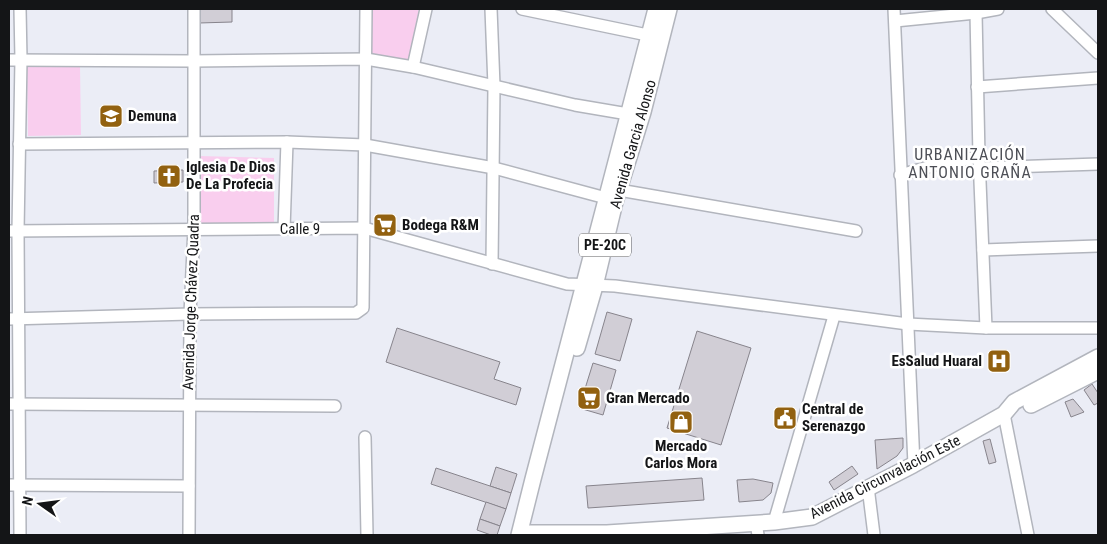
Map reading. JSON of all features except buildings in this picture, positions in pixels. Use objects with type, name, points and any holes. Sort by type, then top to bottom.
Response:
[{"type":"main road","name":"Avenida Garcia Alonso","points":[[520,534],[532,479],[550,445],[612,194],[636,113],[655,37],[656,9]]},
{"type":"main road","name":"Avenida Garcia Alonso","points":[[655,37],[670,9]]},
{"type":"main road","name":"Avenida Circunvalación Este","points":[[1004,414],[1014,402],[1098,357]]},
{"type":"main road","name":"Avenida Circunvalación Este","points":[[520,534],[607,534],[757,529],[774,522],[812,517],[914,465],[1004,414],[1018,411],[1098,370]]},
{"type":"street","points":[[20,9],[15,60],[19,144],[14,231],[14,485],[20,535]]},
{"type":"street","name":"Avenida Jorge Chávez Quadra","points":[[189,535],[190,314],[194,228],[194,9]]},
{"type":"street","points":[[14,319],[190,314],[356,313],[363,308],[366,9]]},
{"type":"street","points":[[413,67],[426,9]]},
{"type":"street","points":[[491,9],[494,86],[492,264]]},
{"type":"street","points":[[522,9],[655,37]]},
{"type":"street","points":[[914,465],[894,15],[976,13],[998,9]]},
{"type":"street","points":[[1052,9],[1098,53]]},
{"type":"street","points":[[976,13],[986,328]]},
{"type":"street","points":[[15,60],[193,61],[366,59],[413,67],[575,105],[636,113]]},
{"type":"street","points":[[977,87],[1098,78]]},
{"type":"street","points":[[19,144],[287,142],[365,145],[494,168],[612,194],[856,231]]},
{"type":"street","points":[[284,229],[287,142]]},
{"type":"street","points":[[900,175],[939,164],[980,162],[1098,164]]},
{"type":"street","name":"Calle 9","points":[[14,231],[364,228],[567,284],[615,286],[834,316],[908,324],[986,328],[1098,328]]},
{"type":"street","points":[[983,250],[1098,246]]},
{"type":"street","points":[[774,522],[834,316]]},
{"type":"street","points":[[14,404],[336,406]]},
{"type":"street","points":[[1004,414],[1028,535]]},
{"type":"street","points":[[365,437],[367,535]]},
{"type":"street","points":[[14,485],[189,486]]},
{"type":"street","points":[[868,487],[874,535]]},
{"type":"shaded area","points":[[370,9],[419,9],[408,61],[370,57]]},
{"type":"shaded area","points":[[80,66],[81,135],[28,136],[27,67]]},
{"type":"shaded area","points":[[199,156],[274,158],[274,227],[197,226]]},
{"type":"place","name":"Demuna","points":[[111,116]]},
{"type":"place","name":"Iglesia De Dios De La Profecia","points":[[169,176]]},
{"type":"place","name":"Bodega R&M","points":[[385,225]]},
{"type":"place","name":"EsSalud Huaral","points":[[999,361]]},
{"type":"place","name":"Gran Mercado","points":[[589,398]]},
{"type":"place","name":"Central de Serenazgo","points":[[785,418]]},
{"type":"place","name":"Mercado Carlos Mora","points":[[681,422]]},
{"type":"district","name":"URBANIZACIÓN ANTONIO GRAÑA","points":[[970,163]]}]
